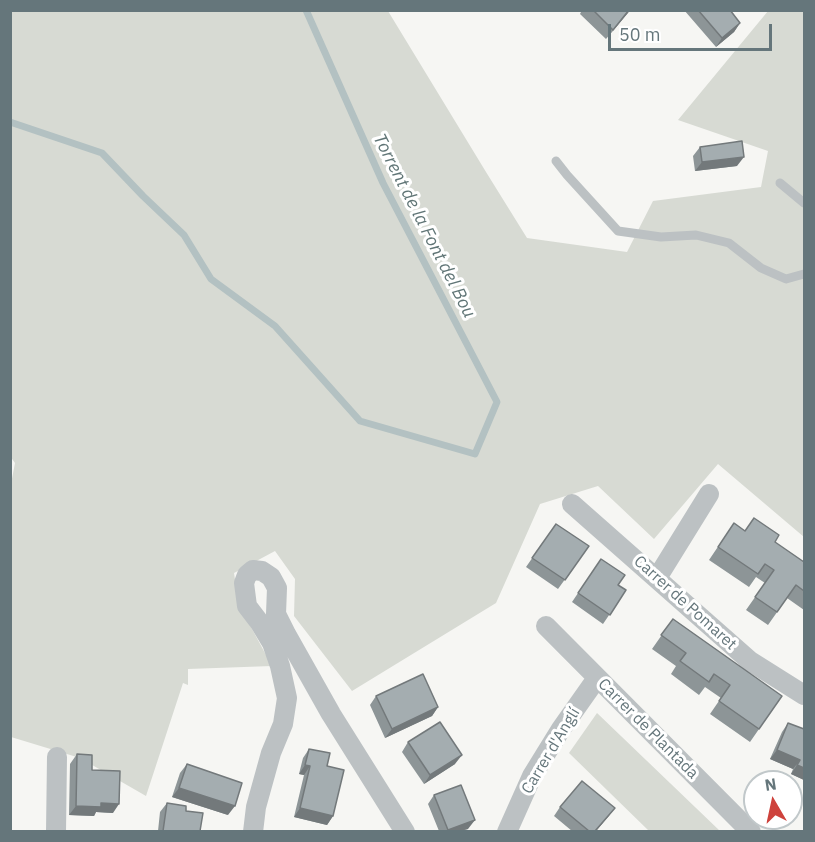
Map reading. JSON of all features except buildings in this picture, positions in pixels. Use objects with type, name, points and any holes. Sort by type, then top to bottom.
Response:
[{"type":"street","points":[[657,578],[710,494]]},
{"type":"street","name":"Carrer de Pomaret","points":[[572,504],[750,661],[804,695]]},
{"type":"street","points":[[254,831],[256,807],[271,753],[283,724],[287,698],[272,643],[247,606],[244,583],[247,575],[253,570],[262,571],[271,577],[277,588],[276,614],[286,634],[331,714],[405,831]]},
{"type":"street","name":"Carrer de Plantada","points":[[546,626],[751,831]]},
{"type":"street","name":"Carrer d'Anglí","points":[[509,830],[532,776],[561,729],[597,678]]},
{"type":"street","points":[[57,756],[57,831]]},
{"type":"lane","points":[[556,161],[618,231],[661,237],[696,235],[729,243],[761,268],[786,279],[804,274]]},
{"type":"lane","points":[[780,183],[804,203]]},
{"type":"shaded area","points":[[10,11],[388,11],[527,238],[627,252],[653,201],[761,187],[768,151],[678,120],[768,11],[804,11],[804,537],[718,464],[654,539],[598,486],[540,504],[496,603],[352,691],[294,616],[295,579],[275,551],[234,573],[239,605],[272,666],[188,669],[188,685],[183,683],[146,796],[80,758],[11,737],[10,489],[15,463],[10,456]]},
{"type":"shaded area","points":[[597,713],[720,831],[649,831],[569,753]]},
{"type":"waterway","name":"Torrent de la Font del Bou","points":[[10,122],[102,153],[184,235],[211,279],[275,326],[360,421],[475,454],[497,402],[383,183],[306,10]]}]
